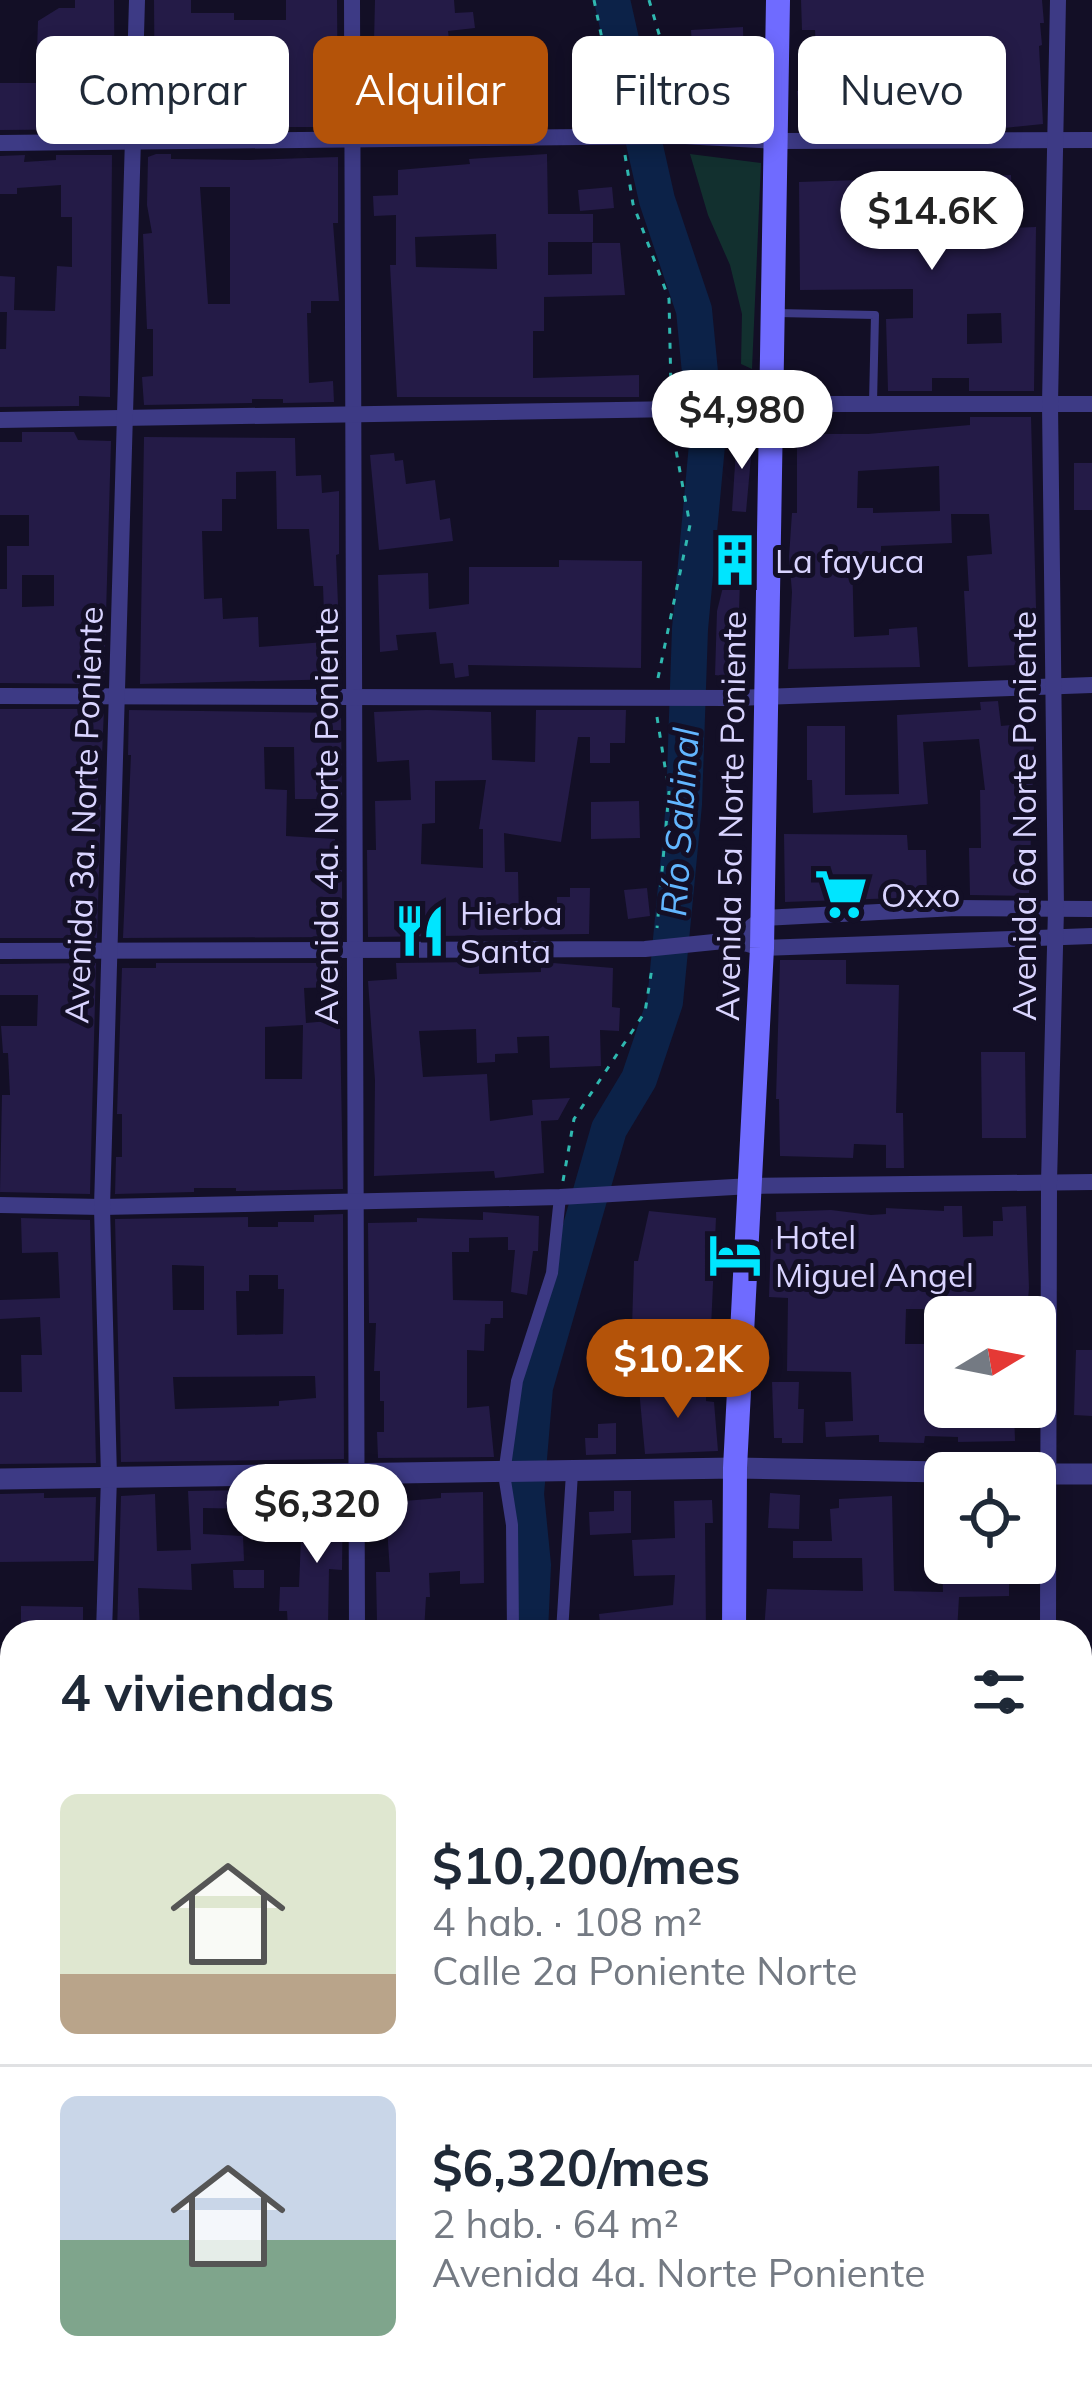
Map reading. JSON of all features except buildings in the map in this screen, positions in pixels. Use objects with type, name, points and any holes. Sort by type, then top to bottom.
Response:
[{"type":"main road","name":"Avenida 5a Norte Poniente","points":[[734,1620],[735,1468],[763,918],[778,0]]},
{"type":"street","name":"Avenida 3a. Norte Poniente","points":[[135,36],[136,0]]},
{"type":"street","name":"Avenida 4a. Norte Poniente","points":[[351,36],[352,0]]},
{"type":"street","name":"Avenida 6a Norte Poniente","points":[[1043,1452],[1056,909],[1050,404],[1058,0]]},
{"type":"street","points":[[774,141],[1092,140]]},
{"type":"street","points":[[0,143],[36,142]]},
{"type":"street","name":"Avenida 3a. Norte Poniente","points":[[104,1620],[109,1477],[102,1207],[133,144]]},
{"type":"street","name":"Avenida 4a. Norte Poniente","points":[[350,144],[357,695],[357,1620]]},
{"type":"street","points":[[0,420],[773,404],[1092,404]]},
{"type":"street","points":[[0,696],[734,698],[1092,685]]},
{"type":"street","points":[[726,941],[763,918],[956,908],[1092,909]]},
{"type":"street","points":[[0,951],[658,948],[726,941],[762,948],[1092,936]]},
{"type":"street","points":[[0,1204],[102,1207],[565,1197],[751,1186],[1092,1182]]},
{"type":"street","points":[[513,1620],[510,1474],[518,1381],[552,1274],[565,1197]]},
{"type":"street","points":[[0,1479],[735,1468],[924,1472]]},
{"type":"street","points":[[563,1620],[571,1473]]},
{"type":"street","points":[[1056,1474],[1092,1474]]},
{"type":"street","name":"Avenida 6a Norte Poniente","points":[[1046,1584],[1048,1620]]},
{"type":"lane","points":[[776,313],[875,314],[874,403]]},
{"type":"path","points":[[593,0],[602,36]]},
{"type":"path","points":[[649,0],[659,36]]},
{"type":"path","points":[[565,1197],[574,1119],[645,1012],[658,948],[669,792],[658,696],[689,525],[675,409],[669,299],[633,205],[627,144]]},
{"type":"green space","points":[[690,154],[761,163],[752,369],[741,364],[742,314],[730,265],[708,215]]},
{"type":"waterway","name":"Río Sabinal","points":[[531,1620],[533,1565],[526,1494],[535,1387],[609,1129],[639,1079],[665,1002],[684,804],[690,629],[707,445],[694,310],[657,200],[612,0]]},
{"type":"place","name":"La fayuca","points":[[735,560]]},
{"type":"place","name":"Oxxo","points":[[841,894]]},
{"type":"place","name":"Hierba Santa","points":[[420,931]]},
{"type":"place","name":"Hotel Miguel Angel","points":[[735,1255]]}]
